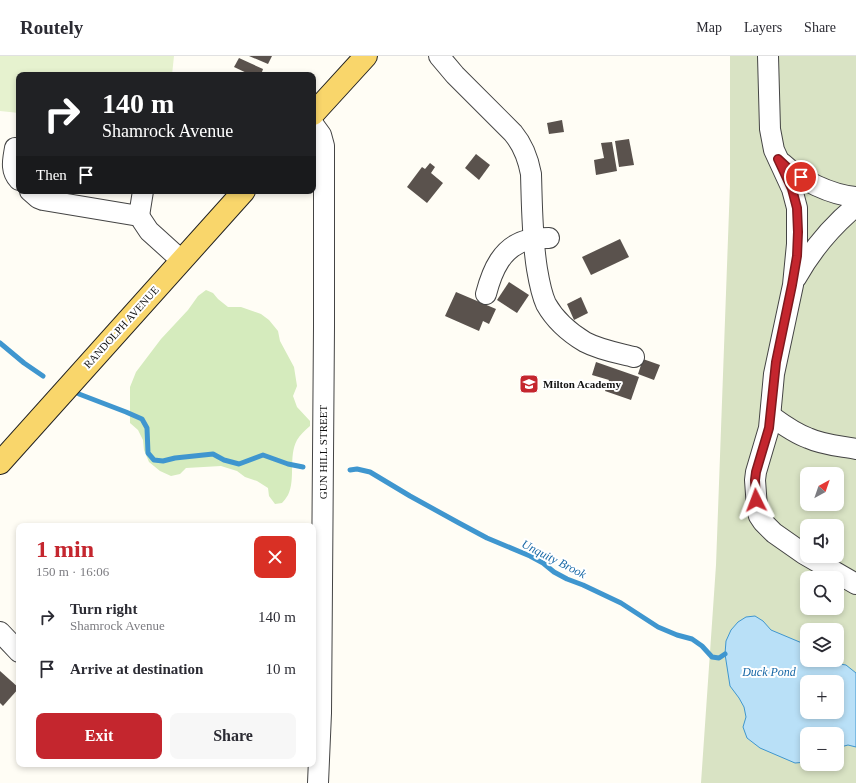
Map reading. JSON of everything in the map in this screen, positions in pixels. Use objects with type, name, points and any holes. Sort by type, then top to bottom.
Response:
[{"type":"main road","points":[[316,111],[364,57]]},
{"type":"main road","name":"RANDOLPH AVENUE","points":[[0,463],[241,194]]},
{"type":"street","points":[[439,56],[455,75],[508,127],[518,139],[528,159],[541,238],[536,264],[539,283],[546,304],[559,321],[577,337],[602,349],[634,358]]},
{"type":"street","points":[[768,56],[770,129],[774,150],[792,189],[797,208],[798,226],[797,250],[792,285],[774,374],[771,416],[756,472],[755,480],[757,508],[759,516],[767,528],[793,547],[856,584]]},
{"type":"street","name":"GUN HILL STREET","points":[[316,128],[321,135],[324,146],[321,713],[318,783]]},
{"type":"street","points":[[16,148],[12,166],[16,175]]},
{"type":"street","points":[[778,159],[792,172],[814,184],[838,194],[856,197]]},
{"type":"street","points":[[33,194],[43,200],[139,216]]},
{"type":"street","points":[[143,194],[139,216],[149,230],[181,260]]},
{"type":"street","points":[[792,285],[807,261],[824,239],[856,206]]},
{"type":"street","points":[[486,294],[494,271],[502,257],[520,243],[527,240],[541,238]]},
{"type":"street","points":[[771,416],[789,429],[807,438],[826,444],[856,449]]},
{"type":"street","points":[[0,632],[16,649]]},
{"type":"green space","points":[[0,56],[174,56],[172,72],[16,72],[16,113],[0,111]]},
{"type":"green space","points":[[730,56],[856,56],[856,783],[701,783],[716,565],[730,184]]},
{"type":"green space","points":[[206,290],[213,293],[228,307],[241,307],[261,314],[269,320],[278,331],[280,341],[294,367],[297,386],[293,396],[297,407],[310,421],[310,426],[300,436],[294,447],[292,482],[288,495],[282,503],[275,504],[269,496],[268,488],[257,481],[245,477],[237,471],[221,466],[186,468],[180,474],[171,476],[160,471],[149,462],[144,450],[143,440],[138,430],[130,423],[130,387],[136,372],[161,339],[188,310],[198,296]]},
{"type":"water","name":"Duck Pond","points":[[755,616],[763,621],[771,630],[800,642],[800,667],[844,667],[844,665],[856,673],[856,747],[848,745],[844,746],[844,727],[800,727],[800,763],[795,763],[760,748],[747,738],[743,727],[746,717],[744,707],[730,686],[725,654],[726,641],[731,630],[738,622],[746,617]]},
{"type":"building","points":[[249,56],[272,56],[268,64]]},
{"type":"building","points":[[239,58],[263,69],[262,72],[245,72],[234,67]]},
{"type":"building","points":[[562,120],[564,132],[549,134],[547,123]]},
{"type":"building","points":[[629,139],[634,165],[619,167],[615,141]]},
{"type":"building","points":[[612,142],[617,171],[596,175],[594,160],[604,158],[601,143]]},
{"type":"building","points":[[476,154],[490,165],[479,180],[465,168]]},
{"type":"building","points":[[430,163],[435,167],[431,173],[443,183],[427,203],[407,187],[422,167],[425,169]]},
{"type":"building","points":[[620,239],[629,257],[591,275],[582,257]]},
{"type":"building","points":[[509,282],[529,295],[517,313],[497,300]]},
{"type":"building","points":[[456,292],[496,309],[489,324],[483,321],[479,331],[445,316]]},
{"type":"building","points":[[581,297],[588,313],[574,320],[567,304]]},
{"type":"building","points":[[643,359],[660,365],[654,380],[638,374]]},
{"type":"building","points":[[596,362],[639,377],[631,400],[605,391],[609,380],[592,375]]},
{"type":"building","points":[[0,671],[16,685],[16,691],[3,706],[0,703]]},
{"type":"waterway","name":"Unquity Brook","points":[[0,343],[24,363],[43,376]]},
{"type":"waterway","name":"Unquity Brook","points":[[79,394],[142,419],[147,428],[148,453],[154,460],[163,461],[175,458],[213,454],[224,460],[239,464],[263,455],[288,464],[303,467]]},
{"type":"waterway","name":"Unquity Brook","points":[[350,470],[357,469],[370,472],[410,496],[487,538],[530,556],[567,579],[621,603],[658,627],[677,635],[692,639],[702,646],[712,657],[719,658],[725,654]]},
{"type":"place","name":"Milton Academy","points":[[529,384]]},
{"type":"route","points":[[756,500],[756,472],[769,428],[774,374],[797,256],[797,208],[792,189],[778,159],[792,172],[801,177]]}]
